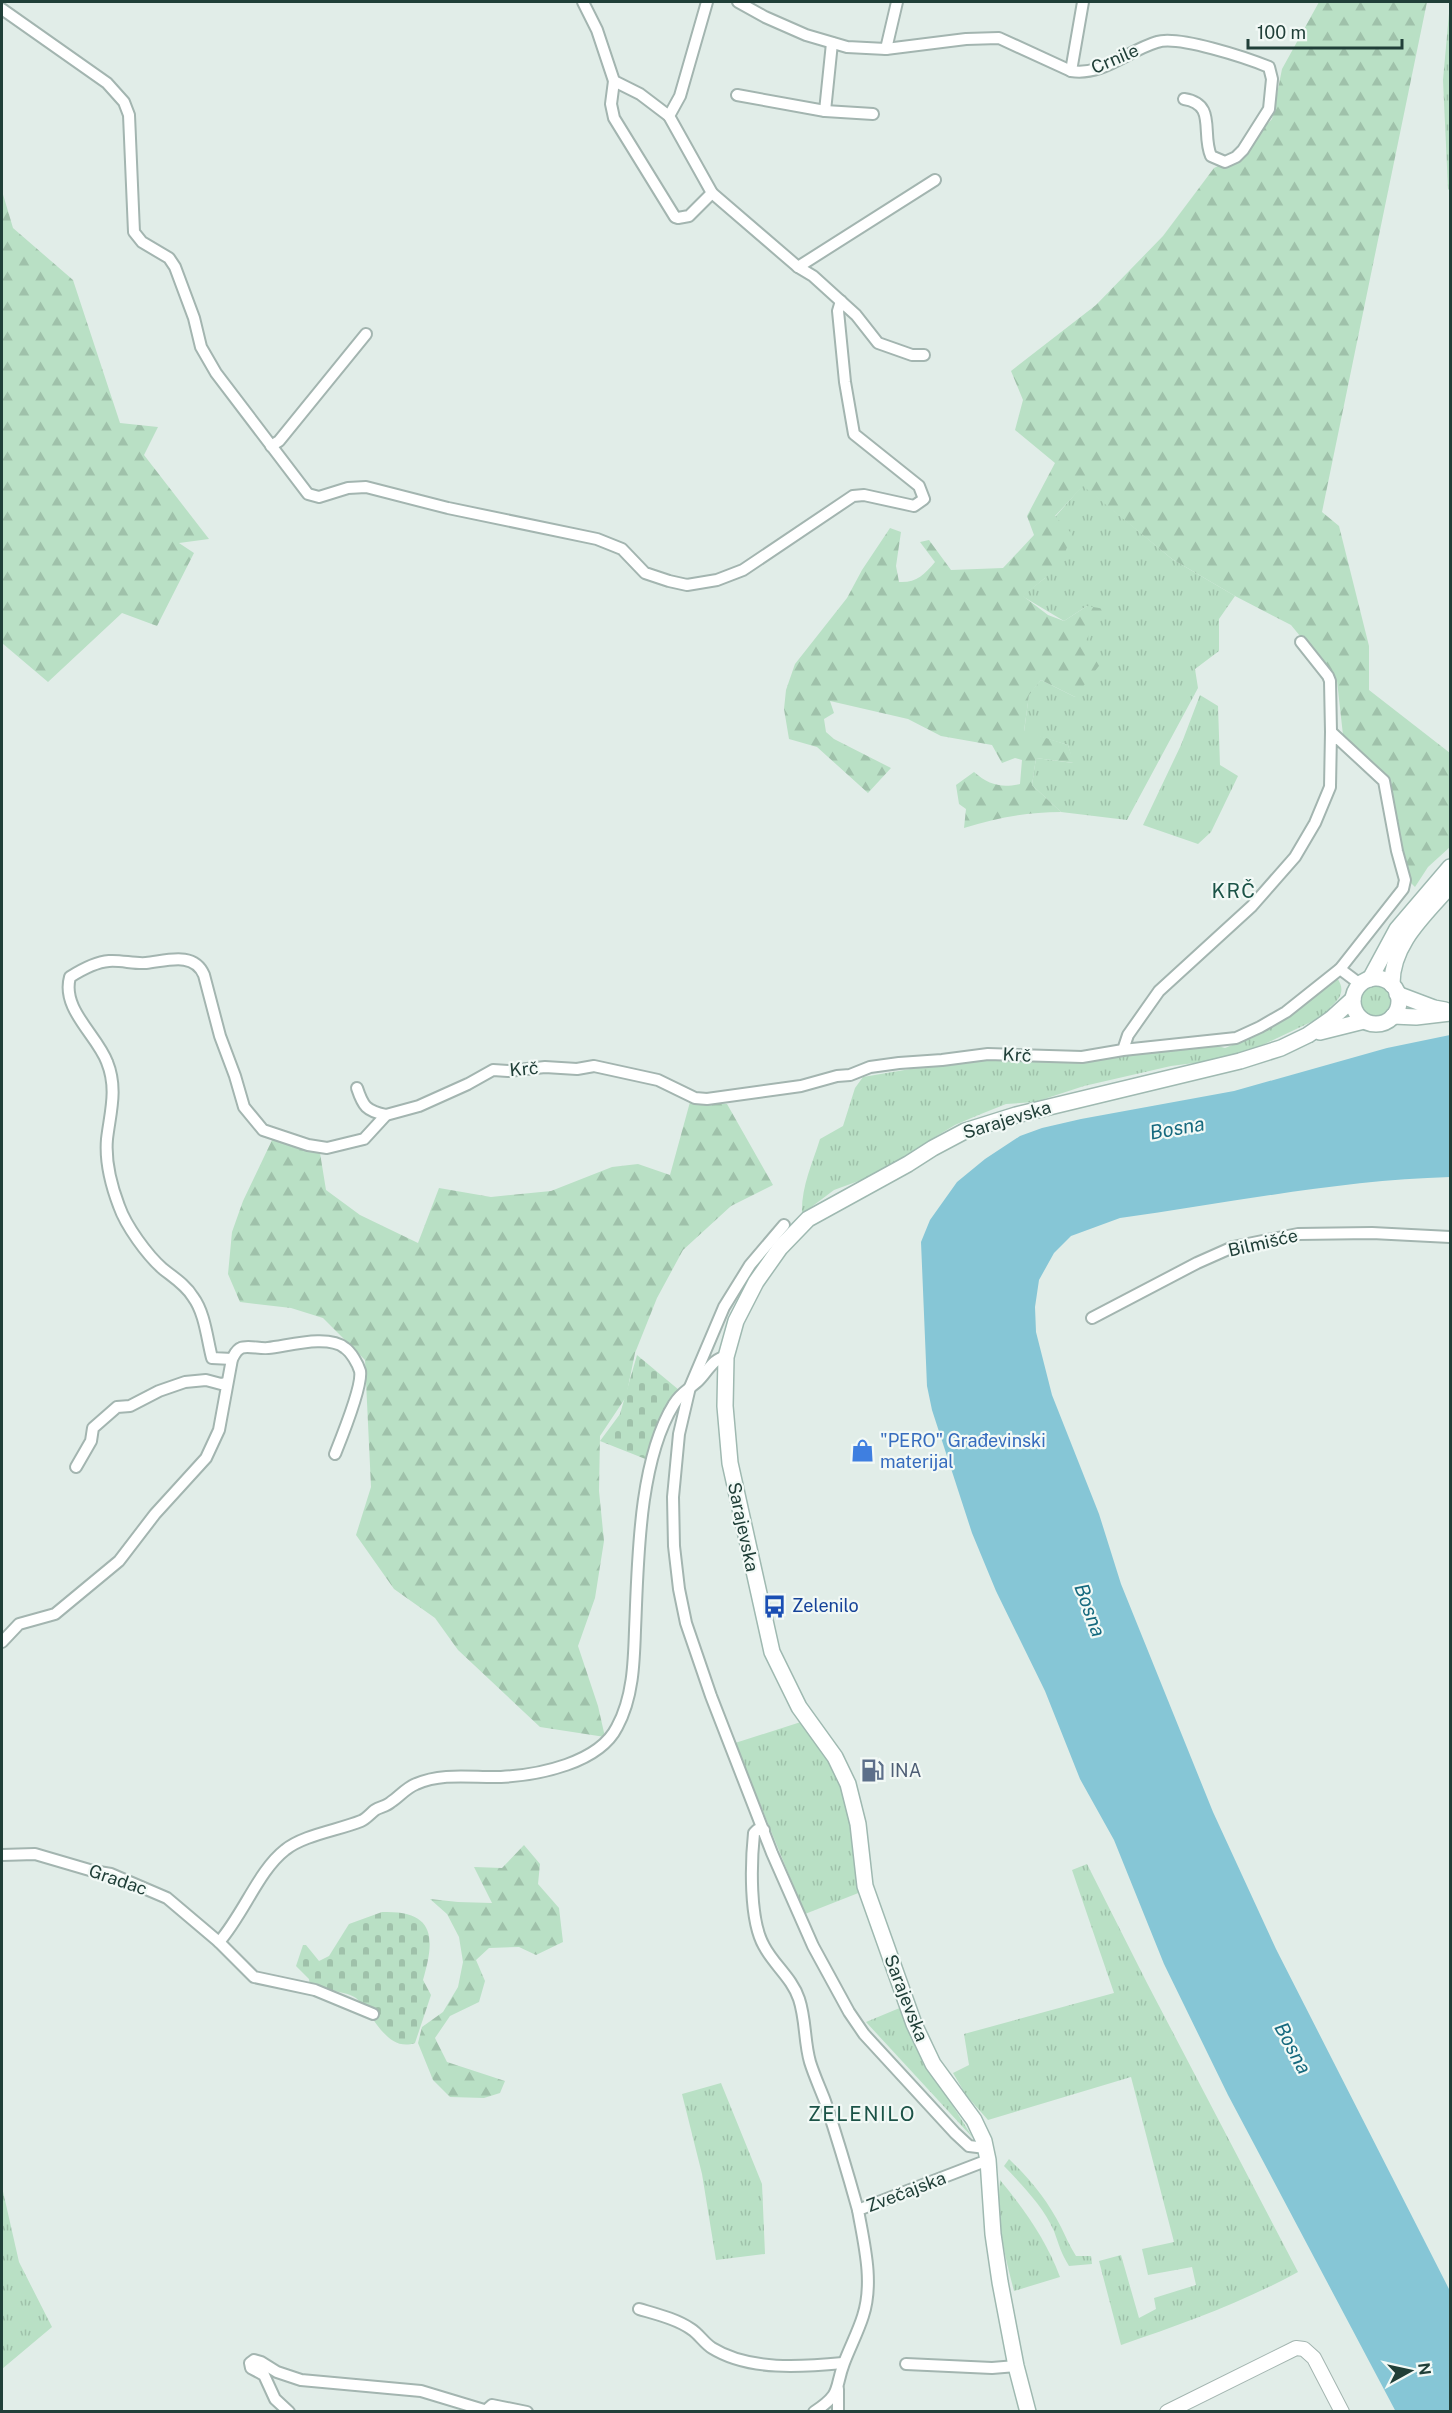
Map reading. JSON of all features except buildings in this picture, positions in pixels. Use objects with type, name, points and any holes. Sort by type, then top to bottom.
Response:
[{"type":"main road","points":[[1450,867],[1397,929],[1353,999],[1355,1011],[1364,1021],[1379,1024],[1393,1016],[1416,1017],[1450,1012]]},
{"type":"main road","points":[[1393,1016],[1398,1004],[1391,972],[1397,953],[1406,938],[1450,886]]},
{"type":"main road","points":[[1365,982],[1382,980],[1394,990],[1434,1008],[1450,1012]]},
{"type":"main road","name":"Sarajevska","points":[[1028,2412],[1016,2366],[993,2234],[987,2154],[974,2120],[933,2064],[914,2024],[865,1886],[858,1824],[848,1784],[835,1756],[799,1707],[772,1652],[730,1463],[725,1406],[726,1357],[736,1321],[756,1282],[780,1248],[808,1220],[933,1148],[965,1131],[1005,1119],[1240,1061],[1281,1048],[1308,1035],[1331,1019],[1353,999]]},
{"type":"main road","name":"Sarajevska","points":[[1308,1035],[1364,1021]]},
{"type":"street","points":[[583,2],[597,30],[614,81],[611,104],[614,118],[675,217],[689,216],[712,193]]},
{"type":"street","points":[[669,116],[680,96],[707,2]]},
{"type":"street","name":"Crnile","points":[[738,2],[765,17],[847,47],[886,49],[966,39],[999,38],[1071,71],[1081,73],[1094,71],[1140,48],[1168,40],[1241,55],[1269,67],[1272,79],[1269,109],[1243,150],[1236,157],[1225,162],[1211,156],[1207,147],[1206,117],[1202,107],[1193,100],[1184,99]]},
{"type":"street","points":[[886,49],[897,2]]},
{"type":"street","points":[[1071,71],[1083,2]]},
{"type":"street","points":[[2,9],[107,83],[124,102],[129,116],[134,232],[142,242],[169,258],[175,267],[194,318],[201,347],[216,372],[308,494],[319,497],[348,488],[366,488],[448,508],[597,539],[622,549],[645,573],[669,581],[687,585],[717,580],[743,570],[853,496],[864,495],[914,506],[924,499],[919,486],[854,434],[845,382],[838,311],[841,302]]},
{"type":"street","points":[[825,111],[832,43]]},
{"type":"street","points":[[614,81],[640,94],[669,116],[712,193],[798,267],[813,276],[856,315],[878,343],[912,355],[924,355]]},
{"type":"street","points":[[737,95],[825,111],[873,114]]},
{"type":"street","points":[[798,267],[935,180]]},
{"type":"street","points":[[271,446],[279,441],[366,334]]},
{"type":"street","points":[[1123,1050],[1128,1035],[1159,992],[1252,906],[1294,858],[1314,823],[1330,787],[1330,681],[1301,642]]},
{"type":"street","name":"Krč","points":[[386,1114],[419,1106],[493,1070],[508,1071],[545,1066],[577,1069],[594,1066],[658,1080],[695,1098],[707,1099],[801,1086],[849,1075],[870,1067],[899,1063],[942,1060],[988,1053],[1082,1057],[1123,1050],[1236,1038],[1286,1012],[1340,969],[1403,889],[1405,880],[1397,851],[1384,781],[1331,732]]},
{"type":"street","points":[[232,1359],[212,1358],[200,1312],[193,1296],[156,1262],[132,1233],[119,1208],[108,1172],[107,1140],[114,1105],[112,1078],[107,1061],[71,1002],[68,987],[70,977],[85,968],[107,960],[144,963],[183,959],[194,962],[202,968],[220,1036],[244,1107],[263,1130],[308,1145],[327,1148],[364,1139],[386,1114]]},
{"type":"street","points":[[1340,969],[1365,982]]},
{"type":"street","points":[[357,1088],[362,1103],[373,1112],[386,1114]]},
{"type":"street","points":[[784,1225],[750,1265],[724,1307],[690,1387],[679,1434],[673,1497],[674,1546],[686,1623],[711,1696],[772,1853],[813,1946],[849,2012],[864,2034],[969,2146],[987,2154]]},
{"type":"street","name":"Bilmišće","points":[[1092,1318],[1197,1263],[1233,1247],[1298,1234],[1372,1233],[1450,1237]]},
{"type":"street","points":[[2,1642],[19,1624],[55,1614],[119,1561],[154,1514],[206,1458],[219,1430],[232,1359],[237,1350],[243,1347],[268,1348],[300,1342],[328,1342],[344,1347],[357,1364],[360,1380],[335,1454]]},
{"type":"street","points":[[219,1942],[234,1923],[266,1871],[285,1849],[327,1831],[362,1820],[417,1784],[434,1778],[502,1777],[531,1773],[584,1758],[598,1750],[617,1729],[623,1714],[634,1666],[640,1532],[652,1460],[673,1406],[681,1394],[714,1362],[726,1357]]},
{"type":"street","points":[[76,1467],[91,1441],[93,1428],[117,1407],[130,1406],[159,1391],[185,1382],[206,1380],[221,1384],[227,1383]]},
{"type":"street","points":[[764,1830],[757,1830],[754,1833],[751,1861],[751,1884],[759,1936],[764,1947],[786,1974],[798,1997],[811,2064],[825,2100],[858,2210]]},
{"type":"street","name":"Gradac","points":[[2,1855],[35,1854],[93,1872],[111,1874],[167,1898],[219,1942],[254,1977],[315,1990],[373,2014]]},
{"type":"street","name":"Zvečajska","points":[[838,2412],[838,2389],[843,2363],[864,2314],[868,2293],[865,2250],[858,2210],[987,2154]]},
{"type":"street","points":[[639,2309],[691,2328],[710,2347],[730,2357],[767,2365],[817,2366],[843,2363]]},
{"type":"street","points":[[1167,2412],[1296,2348],[1304,2349],[1314,2358],[1342,2412]]},
{"type":"street","points":[[289,2412],[275,2399],[264,2375],[251,2368],[250,2363],[254,2360],[277,2372],[301,2380],[422,2391],[484,2411],[492,2405],[527,2412]]},
{"type":"street","points":[[906,2364],[992,2368],[1016,2366]]},
{"type":"street","points":[[814,2412],[826,2404],[838,2389]]},
{"type":"green space","points":[[1319,2],[1427,2],[1322,512],[1339,526],[1369,646],[1369,690],[1450,753],[1450,847],[1428,867],[1415,887],[1410,882],[1401,856],[1386,779],[1343,735],[1337,681],[1291,625],[1235,596],[1172,559],[1083,486],[1055,516],[1072,534],[1063,558],[1045,578],[1023,596],[1048,615],[1064,621],[1087,606],[1105,609],[1086,640],[1102,662],[1075,697],[1041,680],[1029,695],[1024,731],[1068,745],[1074,763],[1036,758],[1032,785],[1061,812],[1012,816],[964,828],[966,809],[959,804],[956,785],[974,772],[996,784],[1007,786],[1020,784],[1022,760],[1015,758],[1002,763],[992,745],[941,736],[908,719],[830,701],[834,713],[824,719],[826,732],[834,739],[891,768],[868,793],[817,747],[789,739],[784,709],[786,690],[795,664],[847,598],[862,570],[890,528],[901,532],[896,566],[899,582],[919,577],[935,562],[920,542],[929,540],[951,570],[1003,568],[1034,535],[1027,516],[1055,463],[1015,430],[1023,400],[1011,371],[1096,305],[1163,236],[1214,168],[1236,157],[1272,119],[1282,69]]},
{"type":"green space","points":[[1450,2],[1450,191],[1448,189],[1443,80]]},
{"type":"green space","points":[[2,191],[13,228],[73,280],[120,423],[158,427],[144,455],[209,539],[179,543],[194,553],[157,626],[122,613],[48,682],[2,643]]},
{"type":"green space","points":[[1083,485],[1172,559],[1235,596],[1219,619],[1219,651],[1195,669],[1198,688],[1127,820],[1061,812],[1032,785],[1036,758],[1073,763],[1068,745],[1024,732],[1029,694],[1041,680],[1075,697],[1086,640],[1087,606],[1064,621],[1022,596],[1045,578],[1055,517]]},
{"type":"green space","points":[[1200,695],[1218,706],[1220,765],[1238,776],[1211,832],[1198,844],[1143,825],[1181,745]]},
{"type":"green space","points":[[1337,978],[1341,986],[1341,994],[1330,1007],[1330,1013],[1254,1049],[1218,1060],[1171,1066],[1084,1086],[1035,1102],[1006,1104],[955,1125],[886,1171],[834,1190],[802,1214],[805,1185],[820,1139],[843,1126],[855,1088],[863,1077],[940,1064],[997,1058],[1081,1060],[1214,1045],[1225,1048],[1257,1035]]},
{"type":"green space","points":[[1376,985],[1387,990],[1392,1001],[1387,1012],[1376,1017],[1365,1012],[1360,1001],[1365,990]]},
{"type":"green space","points":[[690,1102],[727,1104],[773,1185],[731,1206],[683,1250],[657,1298],[635,1353],[626,1397],[600,1436],[599,1491],[604,1541],[595,1598],[578,1646],[598,1706],[605,1737],[540,1727],[458,1650],[435,1618],[394,1589],[356,1535],[371,1487],[365,1360],[323,1318],[291,1308],[240,1302],[228,1274],[232,1232],[243,1201],[273,1138],[320,1153],[326,1190],[360,1215],[418,1243],[439,1188],[491,1197],[551,1191],[612,1167],[638,1164],[670,1175]]},
{"type":"green space","points":[[637,1355],[679,1390],[648,1460],[600,1441],[620,1414]]},
{"type":"green space","points":[[807,1720],[842,1779],[866,1890],[805,1914],[735,1743]]},
{"type":"green space","points":[[524,1845],[540,1864],[538,1884],[559,1908],[563,1942],[536,1955],[519,1947],[489,1948],[476,1960],[485,1981],[479,2002],[450,2016],[435,2038],[447,2062],[505,2081],[500,2093],[484,2098],[450,2097],[433,2080],[418,2043],[422,2027],[443,2012],[458,1987],[463,1962],[459,1937],[447,1914],[430,1899],[492,1903],[474,1867],[502,1868]]},
{"type":"green space","points":[[1087,1864],[1298,2272],[1233,2303],[1121,2345],[1099,2261],[1121,2255],[1139,2318],[1156,2309],[1154,2298],[1196,2285],[1192,2267],[1148,2275],[1142,2249],[1174,2242],[1131,2077],[988,2120],[966,2095],[953,2073],[969,2065],[964,2034],[1114,1993],[1072,1870]]},
{"type":"green space","points":[[382,1912],[413,1916],[422,1922],[430,1940],[423,1980],[431,1995],[415,2043],[405,2045],[388,2037],[356,1998],[341,1992],[310,1987],[309,1979],[296,1966],[303,1945],[306,1945],[319,1961],[329,1956],[349,1924]]},
{"type":"green space","points":[[902,2007],[919,2052],[973,2138],[866,2022]]},
{"type":"green space","points":[[721,2083],[762,2184],[765,2254],[716,2260],[702,2174],[682,2094]]},
{"type":"green space","points":[[1009,2159],[1044,2199],[1076,2256],[1091,2256],[1092,2264],[1069,2266],[1044,2213],[1004,2166]]},
{"type":"green space","points":[[1000,2180],[1034,2226],[1060,2277],[1014,2291],[1002,2236],[999,2208]]},
{"type":"green space","points":[[2,2187],[19,2262],[52,2327],[2,2369]]},
{"type":"water","name":"Bosna","points":[[1450,1035],[1450,1177],[1326,1187],[1120,1218],[1071,1236],[1054,1253],[1039,1280],[1035,1307],[1036,1332],[1052,1395],[1099,1514],[1121,1584],[1213,1812],[1276,1949],[1450,2291],[1450,2411],[1396,2412],[1228,2095],[1164,1964],[1114,1840],[1080,1779],[1045,1691],[996,1591],[972,1533],[932,1410],[927,1386],[921,1242],[930,1220],[957,1182],[985,1159],[1020,1136],[1042,1128],[1081,1119],[1234,1091],[1387,1048]]},
{"type":"place","name":"\"PERO\" Građevinski materijal","points":[[862,1451]]},
{"type":"place","name":"Zelenilo","points":[[774,1606]]},
{"type":"place","name":"INA","points":[[872,1771]]},
{"type":"district","name":"KRČ","points":[[1234,891]]},
{"type":"district","name":"ZELENILO","points":[[862,2114]]}]
